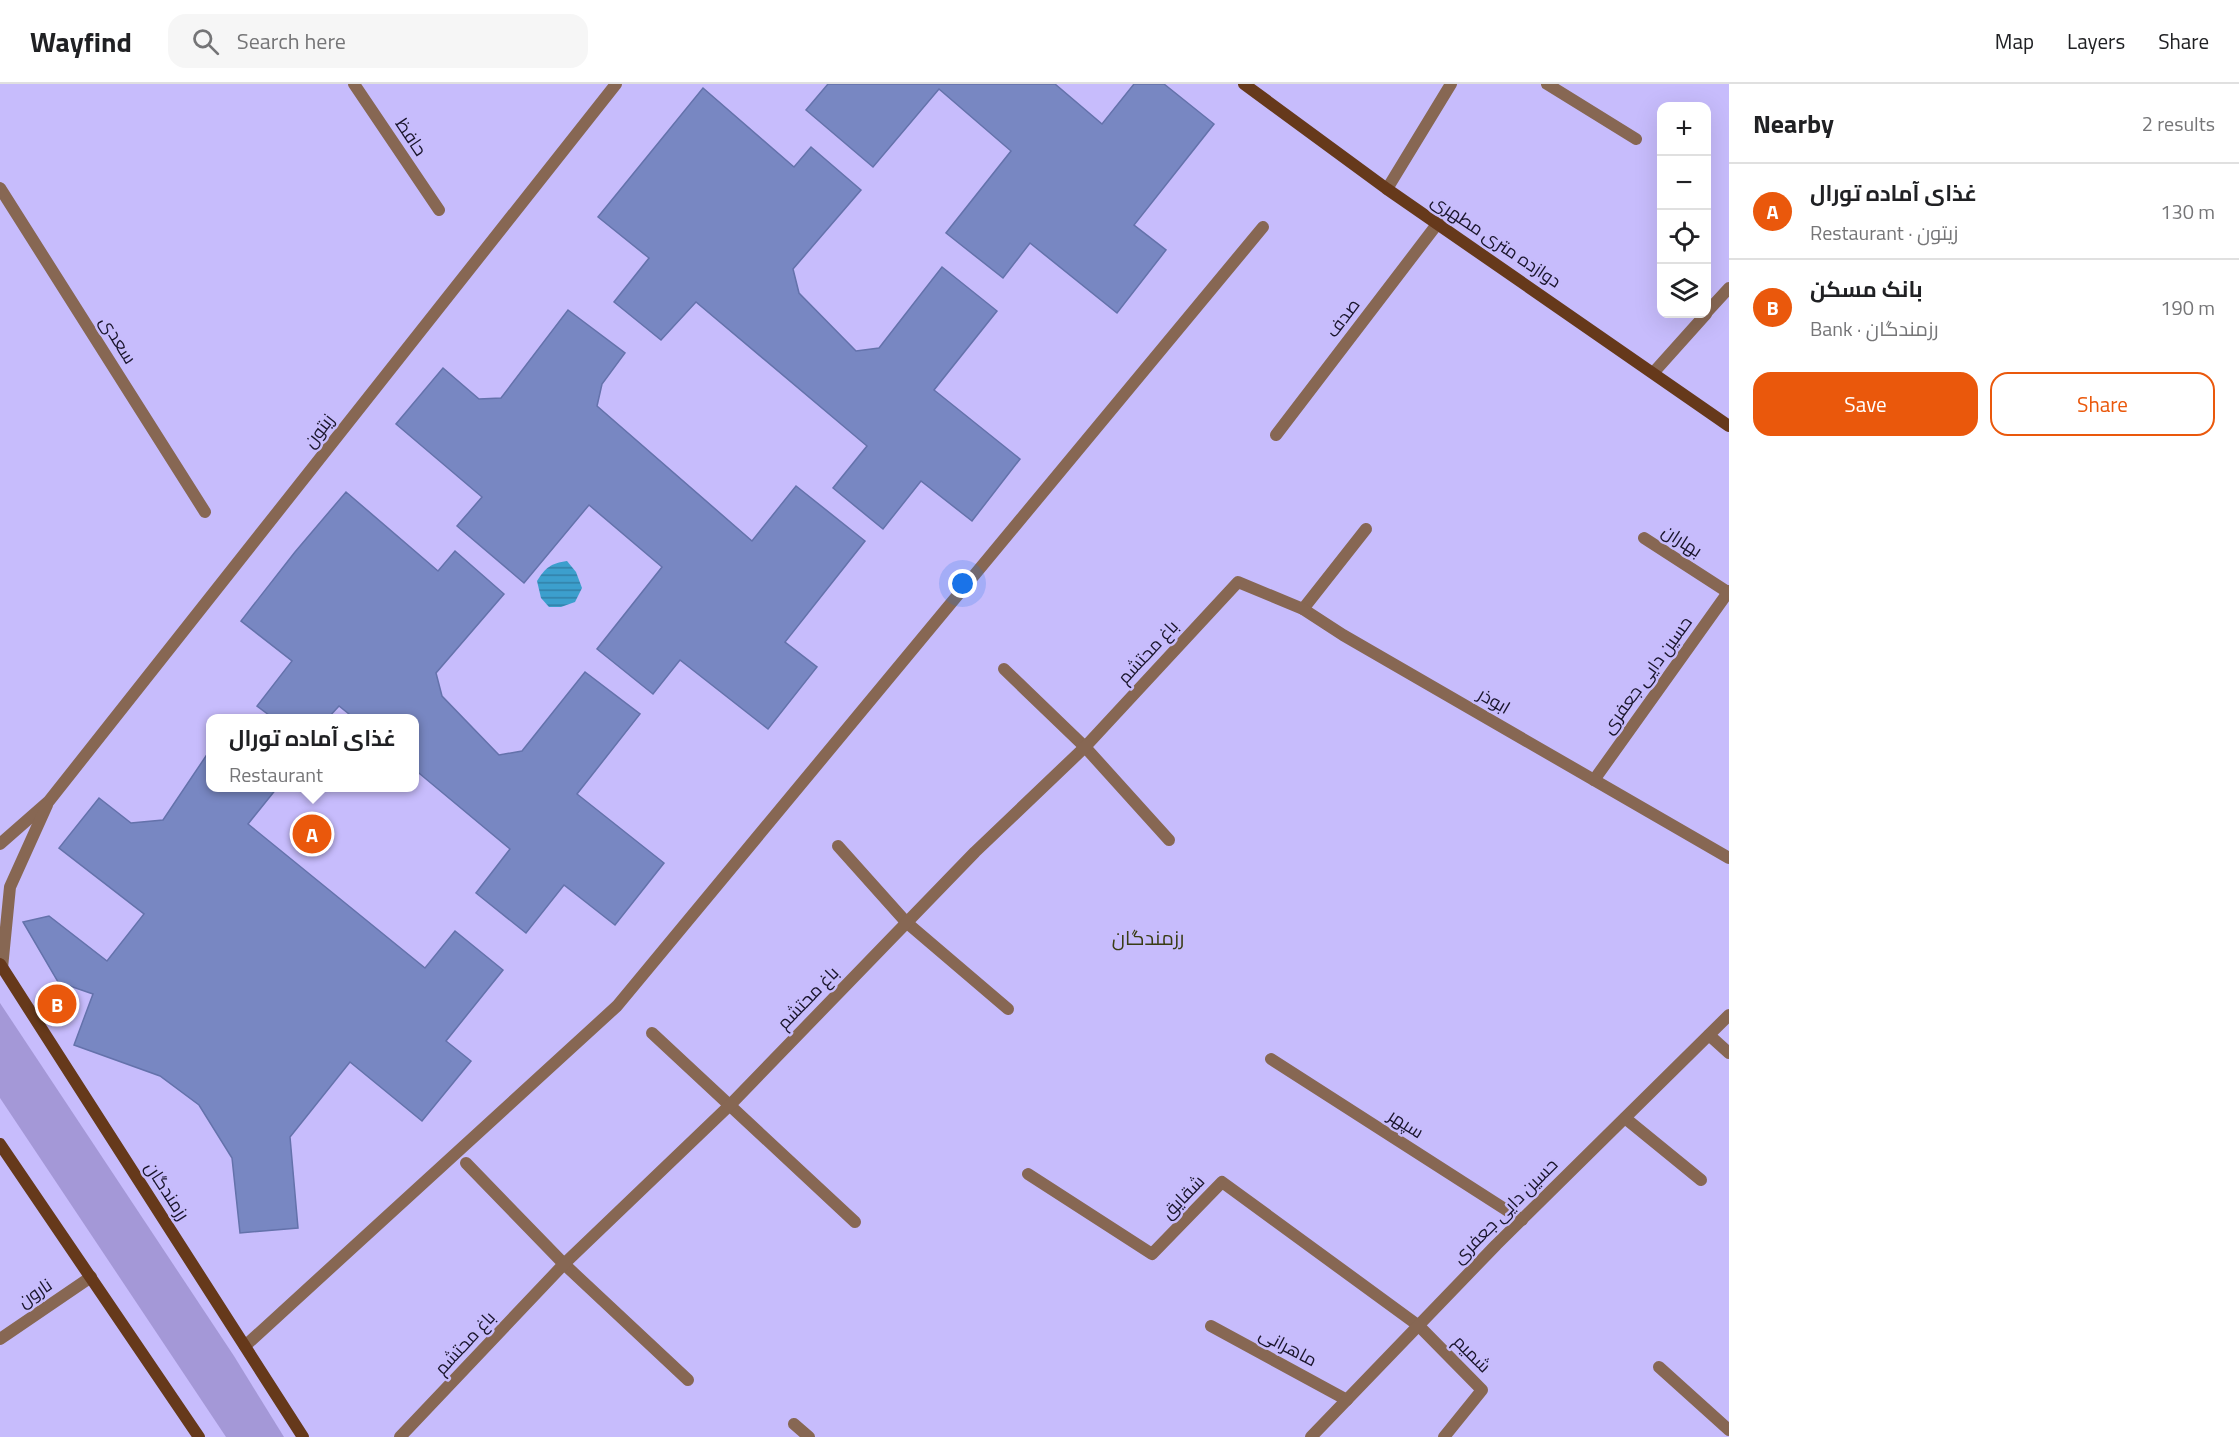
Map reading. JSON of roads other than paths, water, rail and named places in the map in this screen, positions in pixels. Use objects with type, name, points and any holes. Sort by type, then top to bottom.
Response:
[{"type":"main road","name":"دوازده متری مطهری","points":[[1244,84],[1387,189],[1729,426]]},
{"type":"main road","name":"رزمندگان","points":[[1,966],[303,1437]]},
{"type":"main road","points":[[0,1144],[199,1437]]},
{"type":"street","name":"حافظ","points":[[354,84],[440,210]]},
{"type":"street","name":"زیتون","points":[[49,801],[616,84]]},
{"type":"street","points":[[1387,189],[1451,84]]},
{"type":"street","points":[[1547,84],[1636,139]]},
{"type":"street","name":"سعدی","points":[[0,188],[205,512]]},
{"type":"street","name":"صدف","points":[[1276,435],[1438,223]]},
{"type":"street","points":[[245,1346],[617,1006],[1263,227]]},
{"type":"street","points":[[1711,308],[1729,288]]},
{"type":"street","points":[[1654,372],[1702,318]]},
{"type":"street","points":[[1303,609],[1366,529]]},
{"type":"street","name":"بهاران","points":[[1644,538],[1729,592]]},
{"type":"street","name":"ابوذر","points":[[1238,582],[1303,609],[1343,635],[1729,858]]},
{"type":"street","name":"باغ محتشم","points":[[400,1437],[564,1264],[730,1105],[975,852],[1084,747],[1238,582]]},
{"type":"street","name":"حسین دایی جعفری","points":[[1594,780],[1729,592]]},
{"type":"street","points":[[1004,669],[1084,747],[1169,840]]},
{"type":"street","points":[[0,844],[49,801]]},
{"type":"street","points":[[1,966],[10,887],[49,801]]},
{"type":"street","points":[[838,846],[906,922],[1008,1010]]},
{"type":"street","name":"حسین دایی جعفری","points":[[1311,1437],[1522,1220],[1729,1015]]},
{"type":"street","points":[[652,1033],[855,1222]]},
{"type":"street","points":[[1709,1035],[1729,1053]]},
{"type":"street","name":"سپهر","points":[[1271,1059],[1522,1220]]},
{"type":"street","points":[[1625,1118],[1701,1180]]},
{"type":"street","points":[[466,1163],[564,1264],[688,1380]]},
{"type":"street","name":"شقایق","points":[[1028,1174],[1152,1254],[1222,1182],[1419,1326]]},
{"type":"street","name":"نارون","points":[[0,1339],[91,1277]]},
{"type":"street","name":"ماهرانی","points":[[1211,1326],[1347,1400]]},
{"type":"street","name":"شمیم","points":[[1419,1326],[1482,1390],[1444,1437]]},
{"type":"street","points":[[1659,1367],[1729,1431]]},
{"type":"street","points":[[794,1424],[809,1437]]},
{"type":"water","points":[[567,561],[576,572],[582,588],[575,602],[561,607],[549,607],[541,598],[537,581],[549,567]]},
{"type":"place","name":"غذای آماده تورال","points":[[312,834]]},
{"type":"place","name":"بانک مسکن","points":[[57,1004]]},
{"type":"district","name":"رزمندگان","points":[[1148,938]]}]
